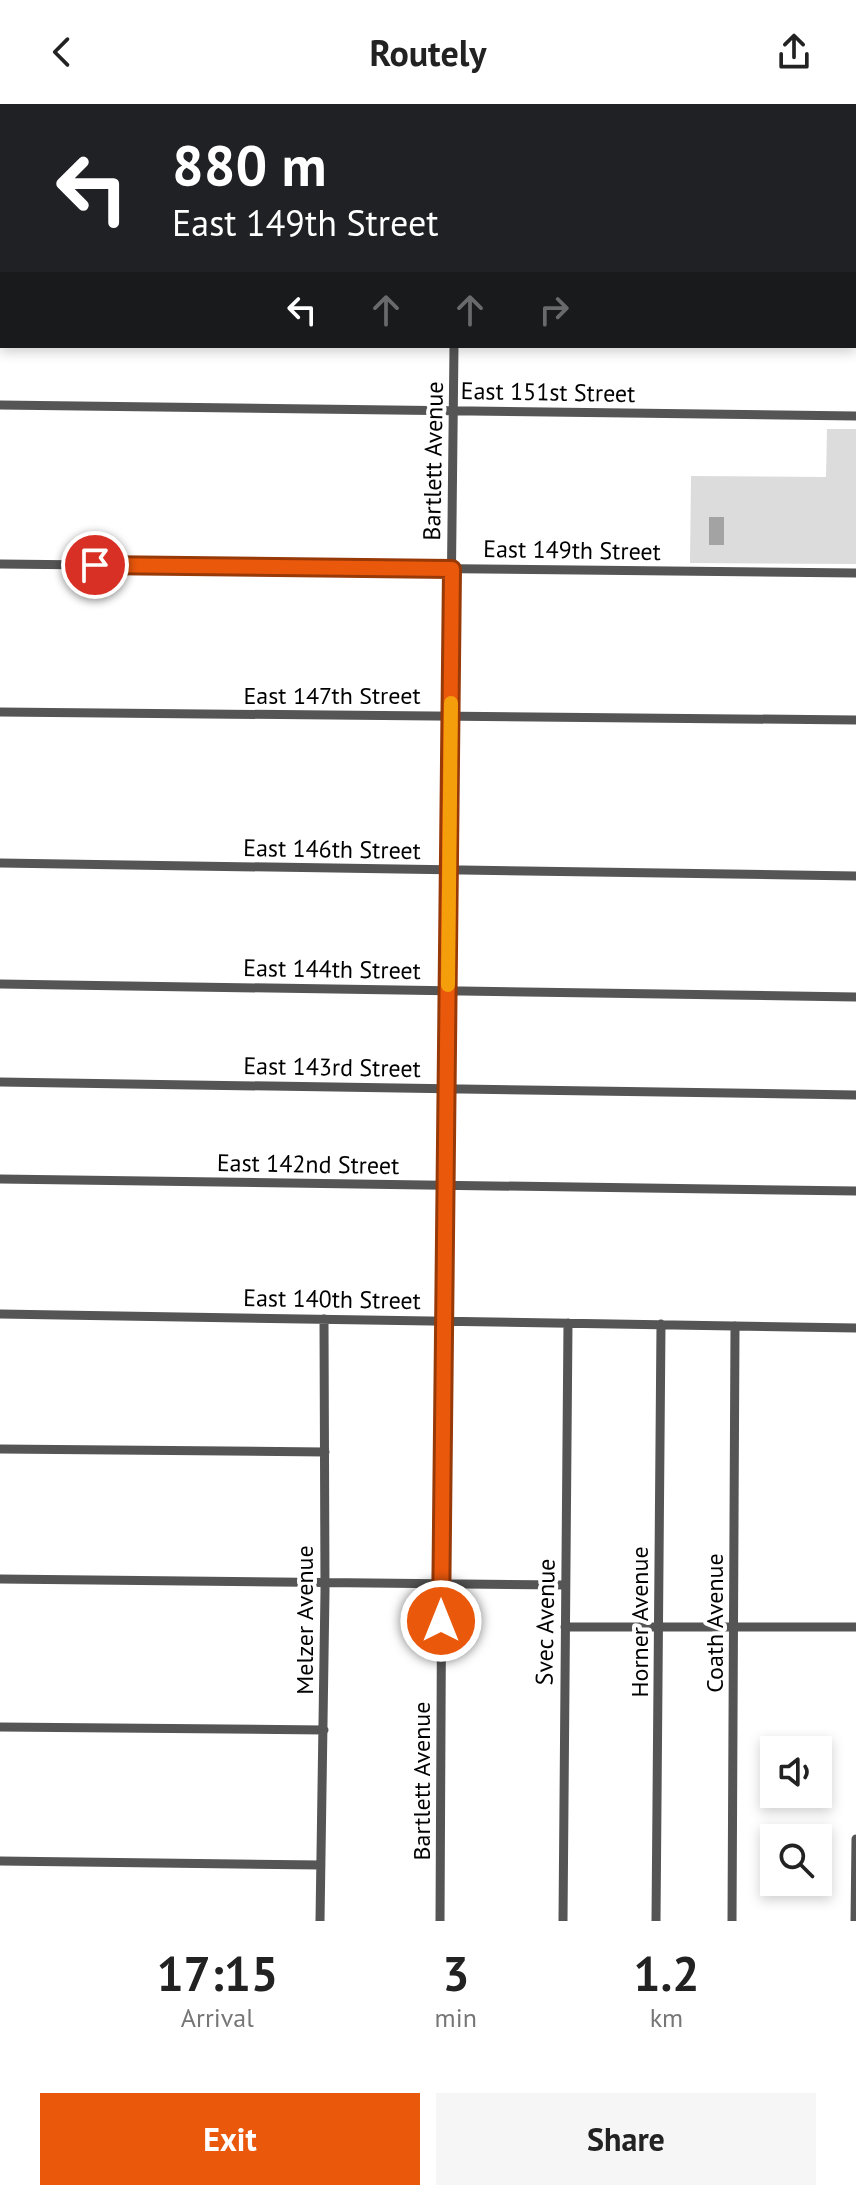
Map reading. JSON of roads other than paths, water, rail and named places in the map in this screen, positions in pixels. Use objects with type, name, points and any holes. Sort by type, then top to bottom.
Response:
[{"type":"street","name":"Bartlett Avenue","points":[[440,1921],[454,348]]},
{"type":"street","name":"East 151st Street","points":[[0,405],[856,416]]},
{"type":"street","name":"East 149th Street","points":[[0,564],[856,573]]},
{"type":"street","name":"East 147th Street","points":[[0,712],[856,720]]},
{"type":"street","name":"East 146th Street","points":[[0,863],[856,876]]},
{"type":"street","name":"East 144th Street","points":[[0,984],[856,997]]},
{"type":"street","name":"East 143rd Street","points":[[0,1082],[856,1095]]},
{"type":"street","name":"East 142nd Street","points":[[0,1179],[856,1191]]},
{"type":"street","name":"East 140th Street","points":[[0,1314],[856,1328]]},
{"type":"street","name":"Melzer Avenue","points":[[320,1921],[325,1583],[324,1319]]},
{"type":"street","name":"Svec Avenue","points":[[563,1921],[568,1323]]},
{"type":"street","name":"Horner Avenue","points":[[656,1921],[661,1324]]},
{"type":"street","name":"Coath Avenue","points":[[732,1921],[735,1326]]},
{"type":"street","points":[[0,1449],[325,1452]]},
{"type":"street","points":[[0,1579],[565,1585]]},
{"type":"street","points":[[565,1627],[856,1627]]},
{"type":"street","points":[[0,1727],[324,1730]]},
{"type":"street","points":[[855,1921],[856,1839]]},
{"type":"street","points":[[0,1861],[321,1865]]}]
